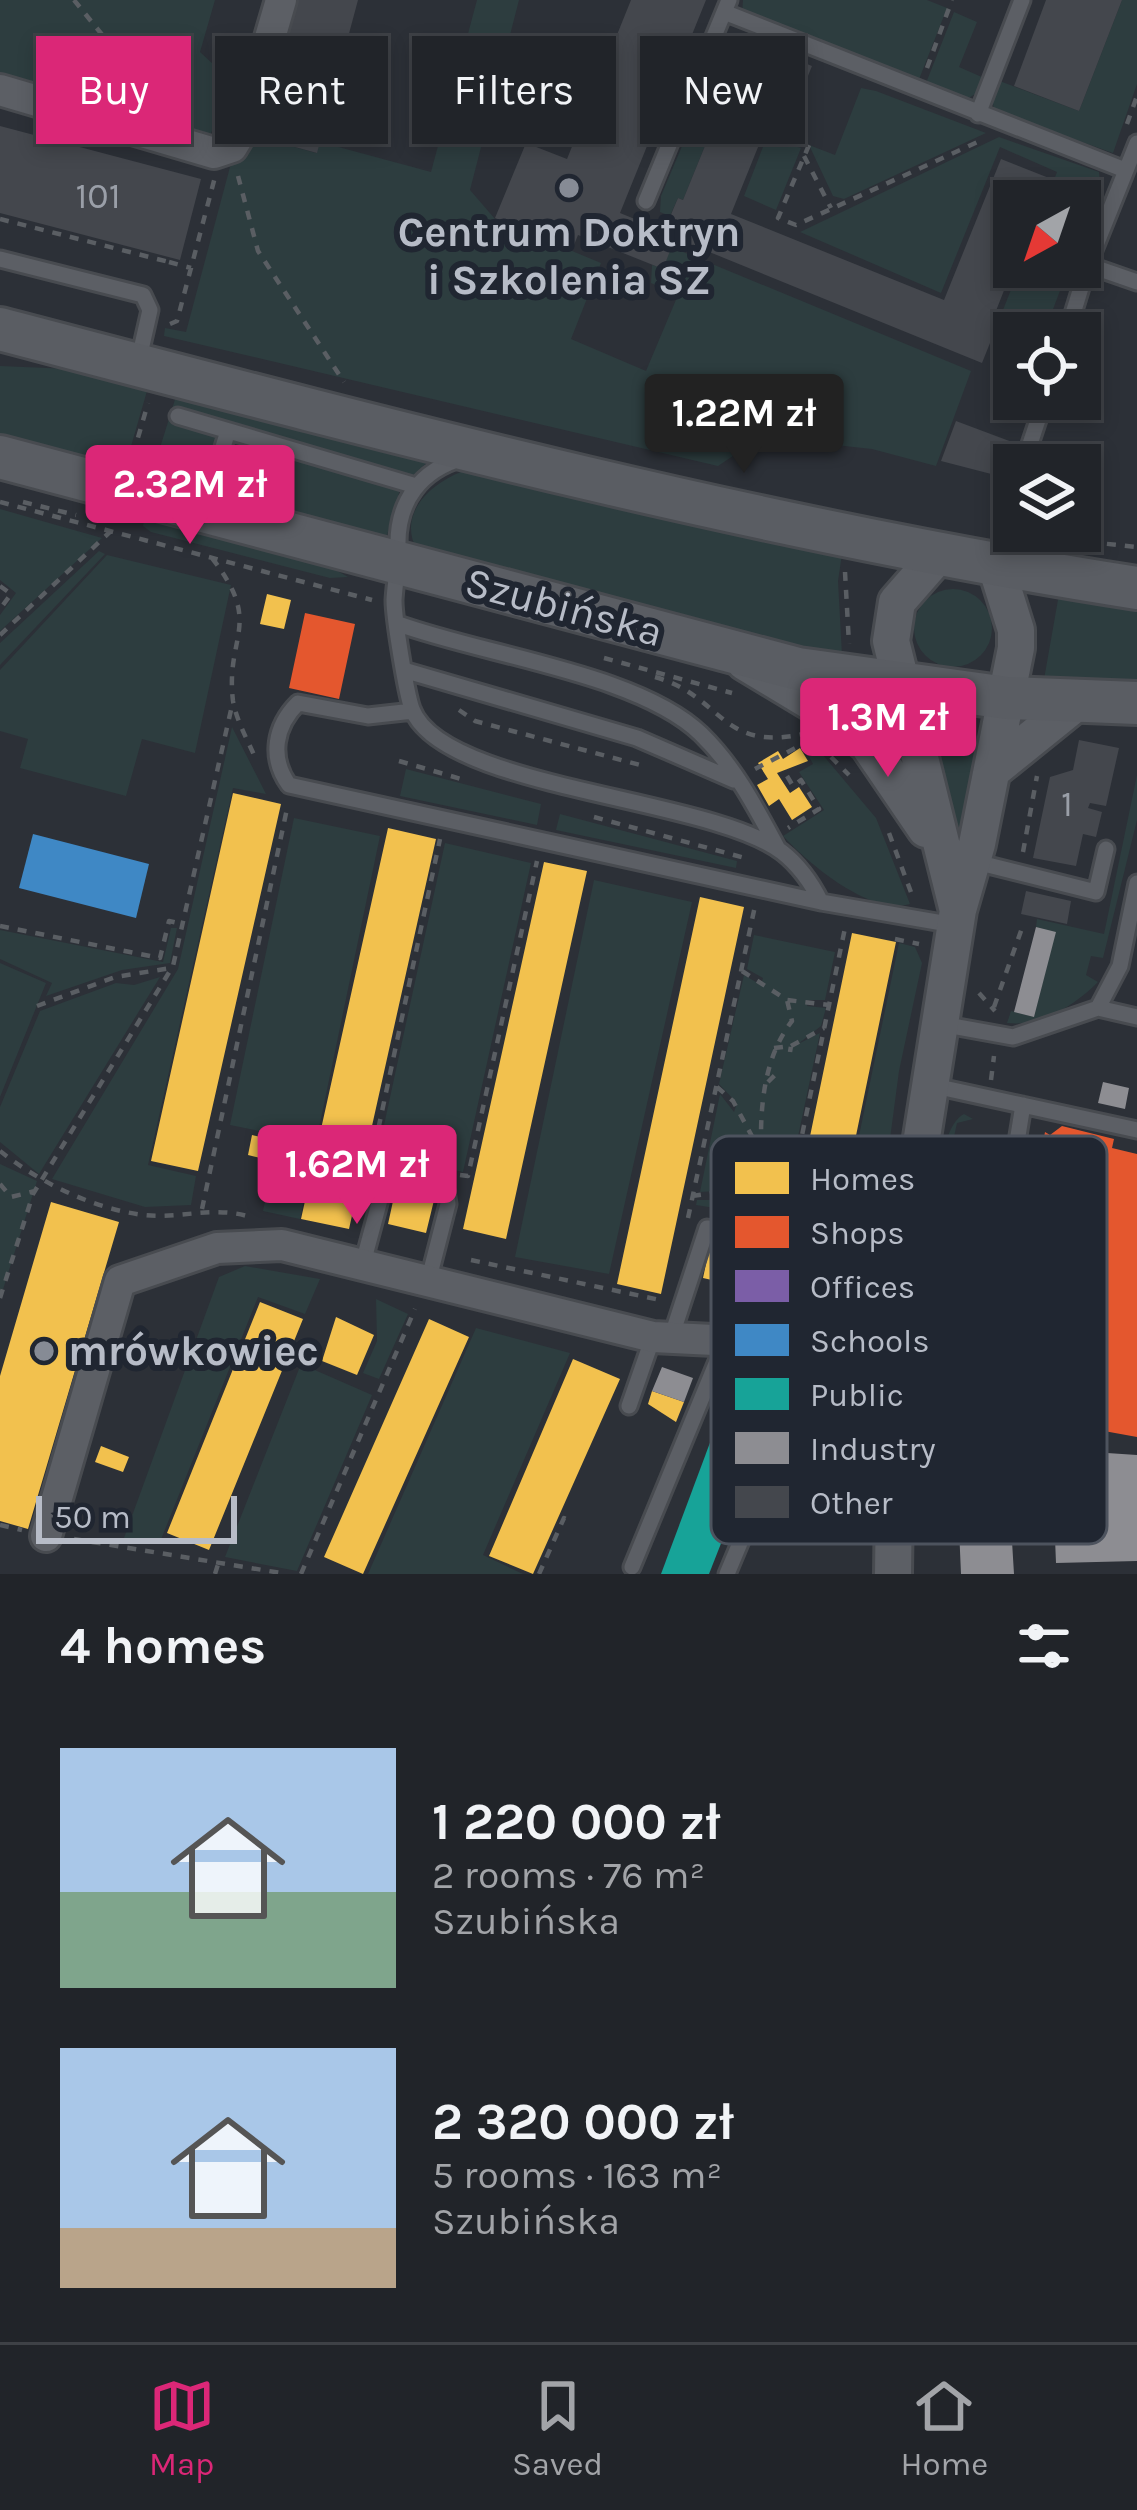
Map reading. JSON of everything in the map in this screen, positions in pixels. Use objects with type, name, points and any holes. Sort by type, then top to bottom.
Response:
[{"type":"main road","points":[[3,332],[146,357],[476,455],[850,538],[1137,588]]},
{"type":"main road","name":"Szubińska","points":[[0,457],[123,488],[397,582],[854,679],[1006,698],[1133,705]]},
{"type":"street","points":[[0,90],[214,153],[232,147],[244,127],[281,0]]},
{"type":"street","points":[[939,554],[897,602],[891,641],[958,859]]},
{"type":"street","points":[[923,1136],[941,1024],[937,925],[994,769],[1016,648],[1016,630],[996,566]]},
{"type":"street","points":[[726,651],[833,715],[868,744],[958,859]]},
{"type":"street","points":[[994,769],[1077,702]]},
{"type":"street","points":[[46,1536],[120,1281],[237,1244],[282,1245],[662,1338],[711,1341]]},
{"type":"street","points":[[893,1544],[893,1574]]},
{"type":"lane","points":[[978,114],[1022,0]]},
{"type":"lane","points":[[646,201],[726,6],[978,114],[1125,170]]},
{"type":"lane","points":[[1101,232],[1137,143]]},
{"type":"lane","points":[[0,259],[143,295],[150,303],[146,357]]},
{"type":"lane","points":[[1101,270],[1137,282]]},
{"type":"lane","points":[[178,416],[416,486]]},
{"type":"lane","points":[[214,476],[228,431]]},
{"type":"lane","points":[[476,455],[432,470],[416,486],[400,520],[396,623],[413,711],[436,739],[497,767],[780,841]]},
{"type":"lane","points":[[996,566],[999,552]]},
{"type":"lane","points":[[396,623],[640,694],[702,735],[746,782],[821,902]]},
{"type":"lane","points":[[407,671],[638,738],[746,782]]},
{"type":"lane","points":[[413,711],[368,716],[298,704],[282,719],[277,737],[279,771],[289,784],[937,925]]},
{"type":"lane","points":[[958,859],[1096,892],[1106,849]]},
{"type":"lane","points":[[941,1024],[987,1034],[1033,1033],[1098,1008],[1129,968],[1137,883]]},
{"type":"lane","points":[[1098,1008],[1137,1017]]},
{"type":"lane","points":[[930,1085],[1137,1130]]},
{"type":"lane","points":[[1018,1136],[1023,1105]]},
{"type":"lane","points":[[363,1263],[385,1181],[392,1176],[435,1184],[446,1191],[448,1204],[428,1282]]},
{"type":"lane","points":[[629,1406],[707,1228],[711,1229]]},
{"type":"lane","points":[[632,1567],[711,1376]]},
{"type":"lane","points":[[727,1574],[740,1544]]},
{"type":"path","points":[[74,0],[193,147]]},
{"type":"path","points":[[920,90],[952,0]]},
{"type":"path","points":[[809,145],[778,218],[796,225],[1011,126]]},
{"type":"path","points":[[123,488],[146,357],[161,328],[177,321],[218,167],[232,147]]},
{"type":"path","points":[[232,147],[258,251],[352,392]]},
{"type":"path","points":[[804,156],[831,208]]},
{"type":"path","points":[[0,219],[191,268]]},
{"type":"path","points":[[0,502],[360,598],[397,582]]},
{"type":"path","points":[[0,635],[112,530]]},
{"type":"path","points":[[850,538],[843,608],[854,679]]},
{"type":"path","points":[[1101,543],[1137,547]]},
{"type":"path","points":[[0,586],[11,594],[0,610]]},
{"type":"path","points":[[592,654],[753,699]]},
{"type":"path","points":[[0,1298],[35,1190],[171,968],[233,700]]},
{"type":"path","points":[[459,710],[475,722],[658,770]]},
{"type":"path","points":[[746,782],[807,742],[804,723],[817,731]]},
{"type":"path","points":[[828,748],[860,782],[841,754]]},
{"type":"path","points":[[1029,875],[1021,844],[1040,766]]},
{"type":"path","points":[[780,841],[819,809],[801,781],[794,786],[787,776]]},
{"type":"path","points":[[202,1211],[288,804]]},
{"type":"path","points":[[885,825],[910,884],[937,925]]},
{"type":"path","points":[[895,830],[937,925]]},
{"type":"path","points":[[368,1179],[441,837]]},
{"type":"path","points":[[464,1196],[538,858]]},
{"type":"path","points":[[683,1238],[755,906]]},
{"type":"path","points":[[0,926],[160,958],[169,921],[182,924]]},
{"type":"path","points":[[921,952],[937,925]]},
{"type":"path","points":[[802,1136],[844,928]]},
{"type":"path","points":[[989,1097],[987,1034],[1022,928]]},
{"type":"path","points":[[37,1006],[115,977],[171,968]]},
{"type":"path","points":[[742,971],[787,1000],[829,1005]]},
{"type":"path","points":[[974,983],[1000,1015],[987,1034]]},
{"type":"path","points":[[757,1136],[773,1048],[792,1021],[787,1000]]},
{"type":"path","points":[[773,1048],[790,1049],[824,1028]]},
{"type":"path","points":[[768,1082],[779,1071]]},
{"type":"path","points":[[716,1086],[733,1101],[750,1136]]},
{"type":"path","points":[[0,1150],[41,1182],[144,1215],[223,1209],[264,1221]]},
{"type":"path","points":[[372,1158],[392,1162]]},
{"type":"path","points":[[449,1172],[468,1176]]},
{"type":"path","points":[[0,1184],[11,1198]]},
{"type":"path","points":[[0,1197],[35,1190]]},
{"type":"path","points":[[692,1196],[711,1194]]},
{"type":"path","points":[[452,1256],[669,1302]]},
{"type":"path","points":[[301,1574],[428,1282]]},
{"type":"path","points":[[539,1574],[564,1518],[570,1521]]},
{"type":"path","points":[[0,1526],[287,1574]]},
{"type":"path","points":[[215,1574],[219,1561]]},
{"type":"shaded area","points":[[0,0],[215,0],[200,52],[215,66],[215,125],[208,139],[191,134],[191,36],[36,36],[36,87],[0,76]]},
{"type":"shaded area","points":[[477,0],[519,0],[510,36],[467,36]]},
{"type":"shaded area","points":[[743,0],[927,0],[947,8],[918,82],[742,14]]},
{"type":"shaded area","points":[[1122,0],[1137,0],[1137,84],[1113,153],[994,111],[997,80],[1079,111]]},
{"type":"shaded area","points":[[954,12],[977,22],[959,67],[984,78],[980,91],[967,99],[926,83]]},
{"type":"shaded area","points":[[861,88],[986,133],[844,199],[833,196],[809,145],[835,155]]},
{"type":"shaded area","points":[[999,137],[1099,172],[1100,180],[1054,180],[1057,172],[1000,147],[941,293],[800,232]]},
{"type":"shaded area","points":[[251,144],[283,144],[316,153],[319,144],[327,144],[431,172],[438,144],[482,144],[470,190],[495,219],[601,263],[571,339],[646,371],[678,295],[651,283],[652,265],[663,268],[671,247],[971,371],[936,466],[872,449],[761,437],[718,466],[164,336],[165,328],[186,332],[230,167]]},
{"type":"shaded area","points":[[683,144],[706,144],[683,200],[678,198],[670,216],[660,212],[661,196]]},
{"type":"shaded area","points":[[764,144],[801,148],[776,210],[744,196]]},
{"type":"shaded area","points":[[1012,288],[1061,288],[1052,312],[1002,312]]},
{"type":"shaded area","points":[[0,366],[71,369],[147,391],[123,474],[0,441]]},
{"type":"shaded area","points":[[177,393],[431,459],[401,486],[386,539],[150,480]]},
{"type":"shaded area","points":[[466,470],[842,554],[838,581],[842,655],[744,637],[417,550],[411,523],[415,511],[431,490]]},
{"type":"shaded area","points":[[0,509],[102,538],[0,631],[0,615],[16,593],[0,580]]},
{"type":"shaded area","points":[[145,517],[327,565],[348,577],[330,578],[151,532],[143,526]]},
{"type":"shaded area","points":[[99,551],[105,554],[0,665],[0,643]]},
{"type":"shaded area","points":[[107,555],[231,585],[195,753],[142,739],[126,796],[20,768],[28,739],[0,731],[0,670]]},
{"type":"shaded area","points":[[953,589],[981,600],[992,628],[981,656],[953,667],[925,656],[914,628],[925,600]]},
{"type":"shaded area","points":[[1059,594],[1137,606],[1137,685],[1043,685]]},
{"type":"shaded area","points":[[232,727],[266,794],[233,788],[148,1165],[196,1176],[191,1205],[145,1207],[52,1179],[178,969]]},
{"type":"shaded area","points":[[924,733],[986,736],[960,857]]},
{"type":"shaded area","points":[[812,742],[876,818],[910,904],[894,906],[859,895],[824,873],[783,836],[824,810],[799,772],[813,764],[804,747]]},
{"type":"shaded area","points":[[406,769],[541,804],[537,825],[400,796]]},
{"type":"shaded area","points":[[1137,775],[1137,820],[1103,958],[1091,956],[1086,975],[1098,982],[1057,1013],[1032,1022],[1007,1023],[1011,1011],[1034,1017],[1055,933],[1036,927],[1037,919],[1104,934]]},
{"type":"shaded area","points":[[560,814],[737,861],[736,868],[556,830]]},
{"type":"shaded area","points":[[294,818],[380,836],[300,1219],[263,1211],[279,1135],[230,1125]]},
{"type":"shaded area","points":[[445,843],[531,863],[463,1172],[378,1153]]},
{"type":"shaded area","points":[[594,880],[692,902],[609,1274],[515,1257]]},
{"type":"shaded area","points":[[171,928],[177,928],[170,963],[122,970],[46,996],[52,983],[0,959],[0,930],[163,962]]},
{"type":"shaded area","points":[[754,935],[835,952],[825,1000],[809,1000],[807,1006],[826,1008],[821,1026],[798,1044],[820,1033],[798,1136],[711,1136],[720,1094],[734,1112],[737,1103],[719,1084],[744,975],[761,985],[763,978],[747,969]]},
{"type":"shaded area","points":[[899,943],[915,947],[922,963],[890,1136],[859,1136]]},
{"type":"shaded area","points":[[0,963],[46,983],[0,1097]]},
{"type":"shaded area","points":[[160,977],[39,1174],[0,1142],[0,1107],[40,1011],[116,983],[134,985]]},
{"type":"shaded area","points":[[964,1114],[973,1119],[957,1123],[954,1136],[949,1136],[952,1127]]},
{"type":"shaded area","points":[[711,1138],[711,1191],[700,1192]]},
{"type":"shaded area","points":[[0,1164],[37,1181],[0,1299]]},
{"type":"shaded area","points":[[697,1200],[711,1200],[711,1207],[696,1205]]},
{"type":"shaded area","points":[[245,1266],[320,1279],[305,1314],[258,1297],[160,1542],[124,1538],[219,1277]]},
{"type":"shaded area","points":[[376,1299],[408,1314],[379,1379],[363,1373],[377,1341]]},
{"type":"shaded area","points":[[476,1328],[570,1353],[483,1555],[523,1574],[368,1574]]},
{"type":"shaded area","points":[[301,1364],[372,1395],[297,1571],[225,1557]]},
{"type":"building: Homes","points":[[267,594],[291,600],[284,629],[260,624]]},
{"type":"building: Homes","points":[[800,748],[808,761],[777,773],[790,793],[799,787],[812,807],[792,820],[779,799],[769,806],[757,785],[768,779],[758,763],[778,751],[783,759]]},
{"type":"building: Homes","points":[[233,793],[281,804],[198,1171],[151,1161]]},
{"type":"building: Homes","points":[[388,828],[436,839],[349,1229],[301,1219]]},
{"type":"building: Homes","points":[[544,862],[587,871],[506,1239],[463,1229]]},
{"type":"building: Homes","points":[[700,897],[744,907],[661,1294],[617,1284]]},
{"type":"building: Homes","points":[[852,933],[896,942],[856,1136],[810,1136]]},
{"type":"building: Homes","points":[[252,1135],[274,1140],[269,1160],[248,1155]]},
{"type":"building: Homes","points":[[397,1183],[436,1192],[426,1233],[388,1224]]},
{"type":"building: Homes","name":"mrówkowiec","points":[[51,1202],[119,1222],[28,1529],[0,1521],[0,1376]]},
{"type":"building: Homes","points":[[711,1241],[711,1280],[703,1278]]},
{"type":"building: Homes","points":[[260,1302],[303,1319],[209,1550],[167,1533]]},
{"type":"building: Homes","points":[[336,1317],[374,1335],[357,1375],[322,1361]]},
{"type":"building: Homes","points":[[429,1319],[469,1337],[363,1574],[324,1557]]},
{"type":"building: Homes","points":[[573,1359],[620,1379],[533,1574],[489,1556]]},
{"type":"building: Homes","points":[[652,1391],[684,1402],[676,1422],[648,1404]]},
{"type":"building: Homes","points":[[101,1446],[129,1457],[123,1472],[95,1462]]},
{"type":"building: Shops","points":[[305,613],[355,624],[339,699],[289,688]]},
{"type":"building: Shops","points":[[1062,1126],[1102,1136],[1044,1136],[1045,1132],[1050,1135]]},
{"type":"building: Shops","points":[[1107,1137],[1114,1139],[1112,1148],[1137,1154],[1137,1437],[1107,1432]]},
{"type":"building: Schools","points":[[33,834],[149,864],[136,918],[19,888]]},
{"type":"building: Public","points":[[711,1440],[711,1544],[721,1544],[709,1574],[661,1574]]},
{"type":"building: Industry","points":[[1036,927],[1056,932],[1034,1017],[1014,1012]]},
{"type":"building: Industry","points":[[1103,1082],[1129,1088],[1125,1109],[1098,1103]]},
{"type":"building: Industry","points":[[662,1367],[693,1378],[684,1402],[652,1391]]},
{"type":"building: Industry","points":[[1107,1453],[1137,1455],[1137,1561],[1056,1563],[1055,1544],[1107,1544]]},
{"type":"building: Industry","points":[[960,1544],[1012,1544],[1014,1574],[961,1574]]},
{"type":"building: Other","points":[[294,0],[358,0],[348,36],[285,36]]},
{"type":"building: Other","name":"Centrum Doktryn i Szkolenia SZ","points":[[631,0],[706,0],[691,36],[640,36],[640,144],[648,144],[620,213],[664,231],[678,198],[683,200],[706,144],[759,144],[731,214],[944,300],[1001,159],[1049,178],[993,180],[993,288],[1005,288],[993,312],[993,336],[982,363],[675,238],[663,269],[578,235],[572,250],[495,218],[526,144],[567,159],[573,144],[616,144],[616,37]]},
{"type":"building: Other","points":[[1046,0],[1122,0],[1079,111],[1014,86]]},
{"type":"building: Other","points":[[0,126],[36,135],[36,144],[68,144],[201,179],[180,260],[0,213]]},
{"type":"building: Other","points":[[284,144],[319,144],[317,153]]},
{"type":"building: Other","points":[[956,421],[1012,442],[993,444],[993,474],[941,461]]},
{"type":"building: Other","points":[[1079,740],[1119,748],[1106,806],[1090,803],[1088,808],[1102,812],[1096,837],[1083,834],[1076,866],[1033,858],[1050,777],[1073,770]]},
{"type":"building: Other","points":[[1026,891],[1071,901],[1067,924],[1021,914]]},
{"type":"place","name":"Centrum Doktryn i Szkolenia SZ","points":[[569,188]]},
{"type":"place","name":"mrówkowiec","points":[[44,1351]]}]
